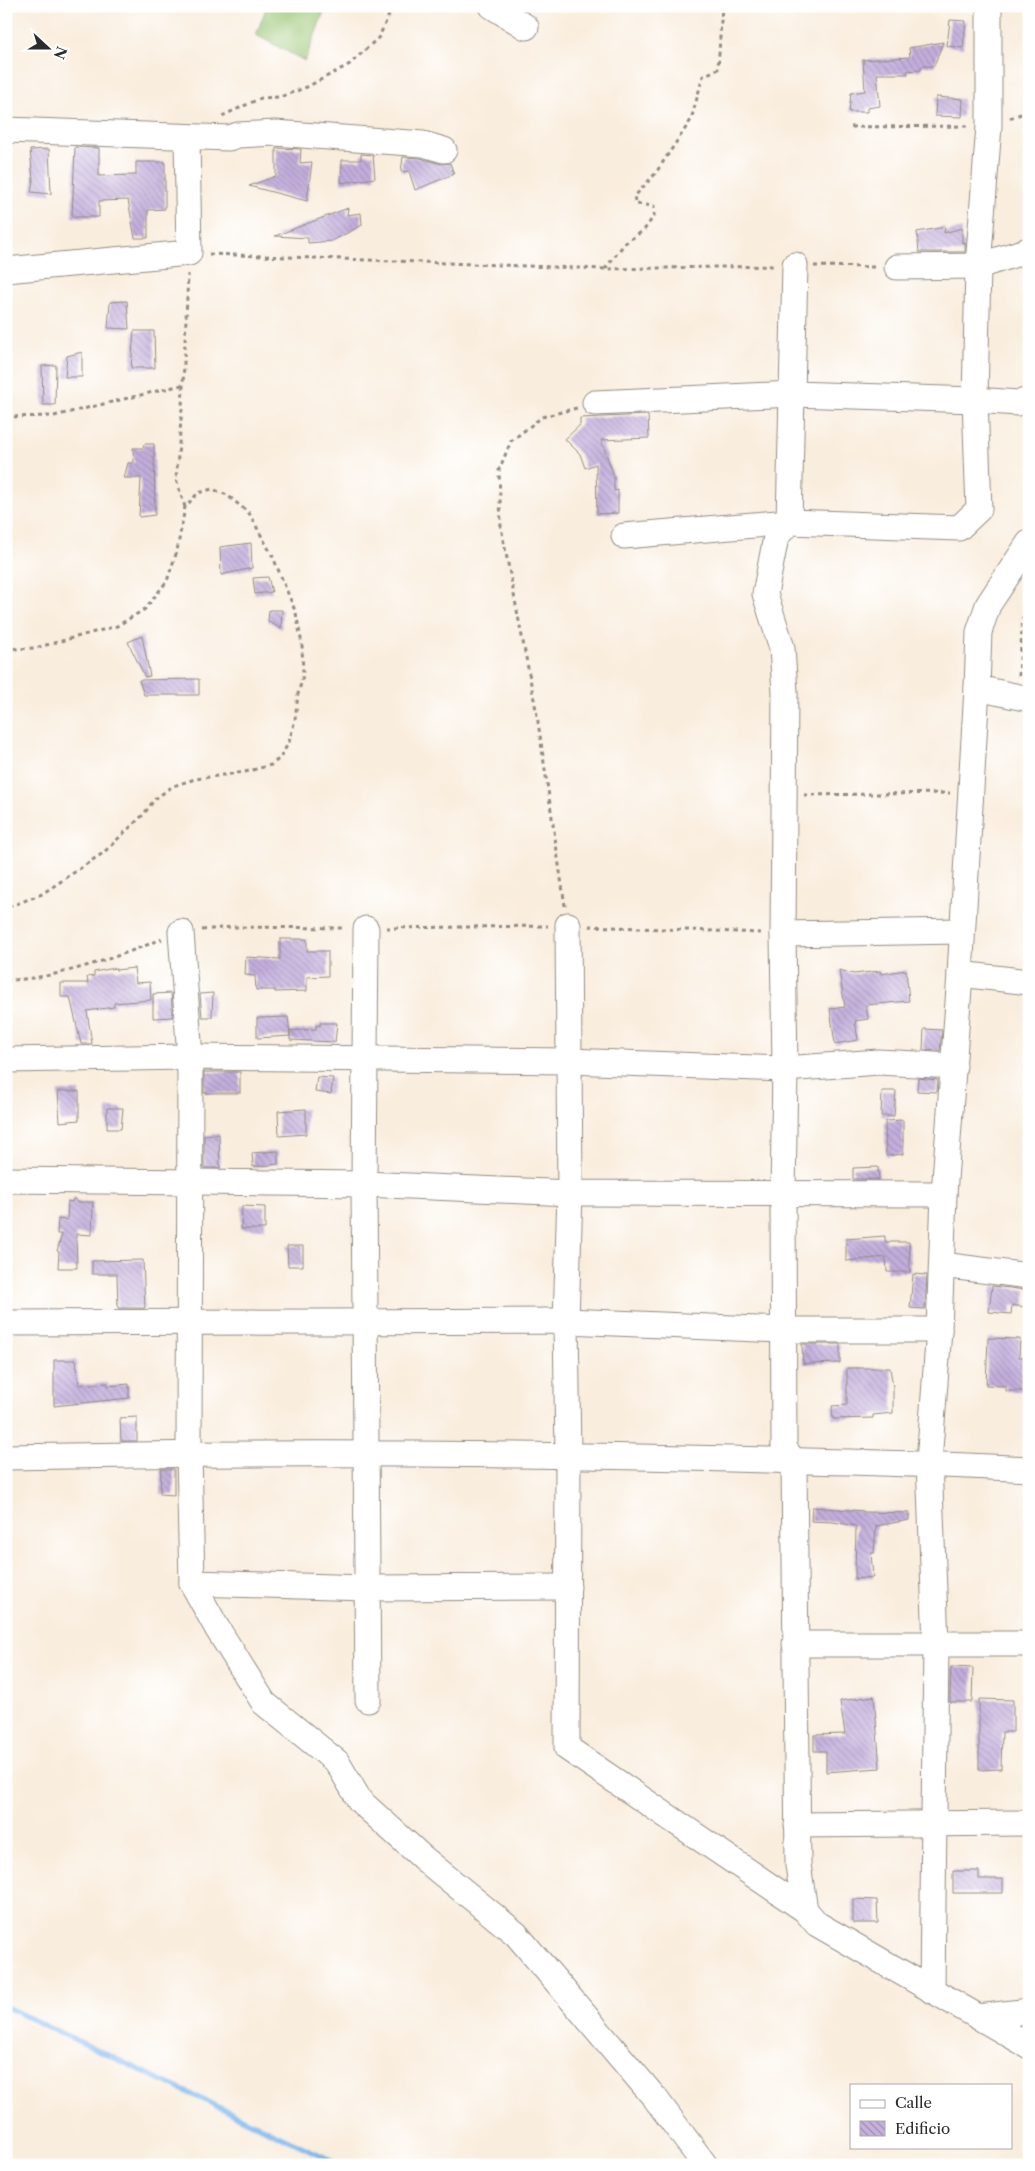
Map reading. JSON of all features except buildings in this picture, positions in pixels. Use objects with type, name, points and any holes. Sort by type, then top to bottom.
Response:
[{"type":"street","points":[[492,6],[526,27]]},
{"type":"street","points":[[624,536],[789,522],[959,528],[979,509],[975,400],[978,266],[989,126],[989,6]]},
{"type":"street","points":[[6,130],[229,138],[238,135],[275,133],[423,144],[444,150]]},
{"type":"street","points":[[6,270],[189,253],[187,137]]},
{"type":"street","points":[[897,267],[962,268],[978,266],[1029,250]]},
{"type":"street","points":[[795,266],[794,394],[789,522],[776,538],[765,594],[782,648],[785,692],[783,934],[785,1069],[783,1195],[784,1448],[794,1461],[797,1825],[798,1865],[805,1910]]},
{"type":"street","points":[[595,403],[794,394],[1018,403],[1029,400]]},
{"type":"street","points":[[932,1991],[936,1644],[929,1462],[939,1330],[944,1194],[978,688],[979,632],[988,604],[1029,543]]},
{"type":"street","points":[[978,688],[1023,698]]},
{"type":"street","points":[[568,925],[570,1193],[566,1321],[568,1455],[567,1748],[805,1910],[817,1924],[1029,2046]]},
{"type":"street","points":[[366,928],[364,1184],[368,1700]]},
{"type":"street","points":[[783,934],[962,931]]},
{"type":"street","points":[[180,932],[190,1057],[189,1454],[192,1583],[217,1628],[264,1703],[337,1762],[360,1802],[423,1858],[516,1934],[655,2098],[705,2165]]},
{"type":"street","points":[[960,974],[1029,982]]},
{"type":"street","points":[[6,1060],[190,1057],[568,1061],[785,1069],[878,1062],[954,1066]]},
{"type":"street","points":[[6,1180],[364,1184],[570,1193],[944,1194]]},
{"type":"street","points":[[942,1265],[1029,1276]]},
{"type":"street","points":[[6,1324],[566,1321],[783,1330],[939,1330]]},
{"type":"street","points":[[6,1457],[189,1454],[568,1455],[794,1461],[929,1462],[1029,1469]]},
{"type":"street","points":[[192,1583],[367,1588],[568,1587]]},
{"type":"street","points":[[795,1644],[1029,1644]]},
{"type":"street","points":[[797,1825],[935,1822],[1029,1823]]},
{"type":"street","points":[[978,2017],[1029,2011]]},
{"type":"path","points":[[219,118],[261,98],[280,96],[307,87],[350,64],[379,38],[393,6]]},
{"type":"path","points":[[605,269],[625,243],[644,230],[654,216],[654,206],[636,204],[634,197],[655,174],[691,120],[703,76],[718,69],[722,6]]},
{"type":"path","points":[[851,127],[989,126],[1029,112]]},
{"type":"path","points":[[6,646],[17,649],[35,648],[117,626],[145,609],[167,581],[177,550],[185,507],[176,479],[182,408],[189,253],[605,269],[795,266],[897,267]]},
{"type":"path","points":[[6,417],[54,416],[182,385]]},
{"type":"path","points":[[568,925],[538,716],[501,527],[499,470],[511,441],[542,417],[595,403]]},
{"type":"path","points":[[6,908],[42,894],[102,853],[143,815],[155,799],[173,786],[195,779],[245,772],[271,765],[280,758],[289,742],[303,676],[302,644],[296,613],[273,557],[249,513],[227,495],[212,489],[198,493],[185,507]]},
{"type":"path","points":[[1023,698],[1023,614],[1029,607]]},
{"type":"path","points":[[785,795],[971,792]]},
{"type":"path","points":[[6,980],[28,980],[122,955],[180,932],[231,927],[366,928],[568,925],[783,934]]},
{"type":"green space","points":[[267,6],[326,6],[305,61],[256,35]]},
{"type":"waterway","points":[[6,2007],[342,2165]]}]
